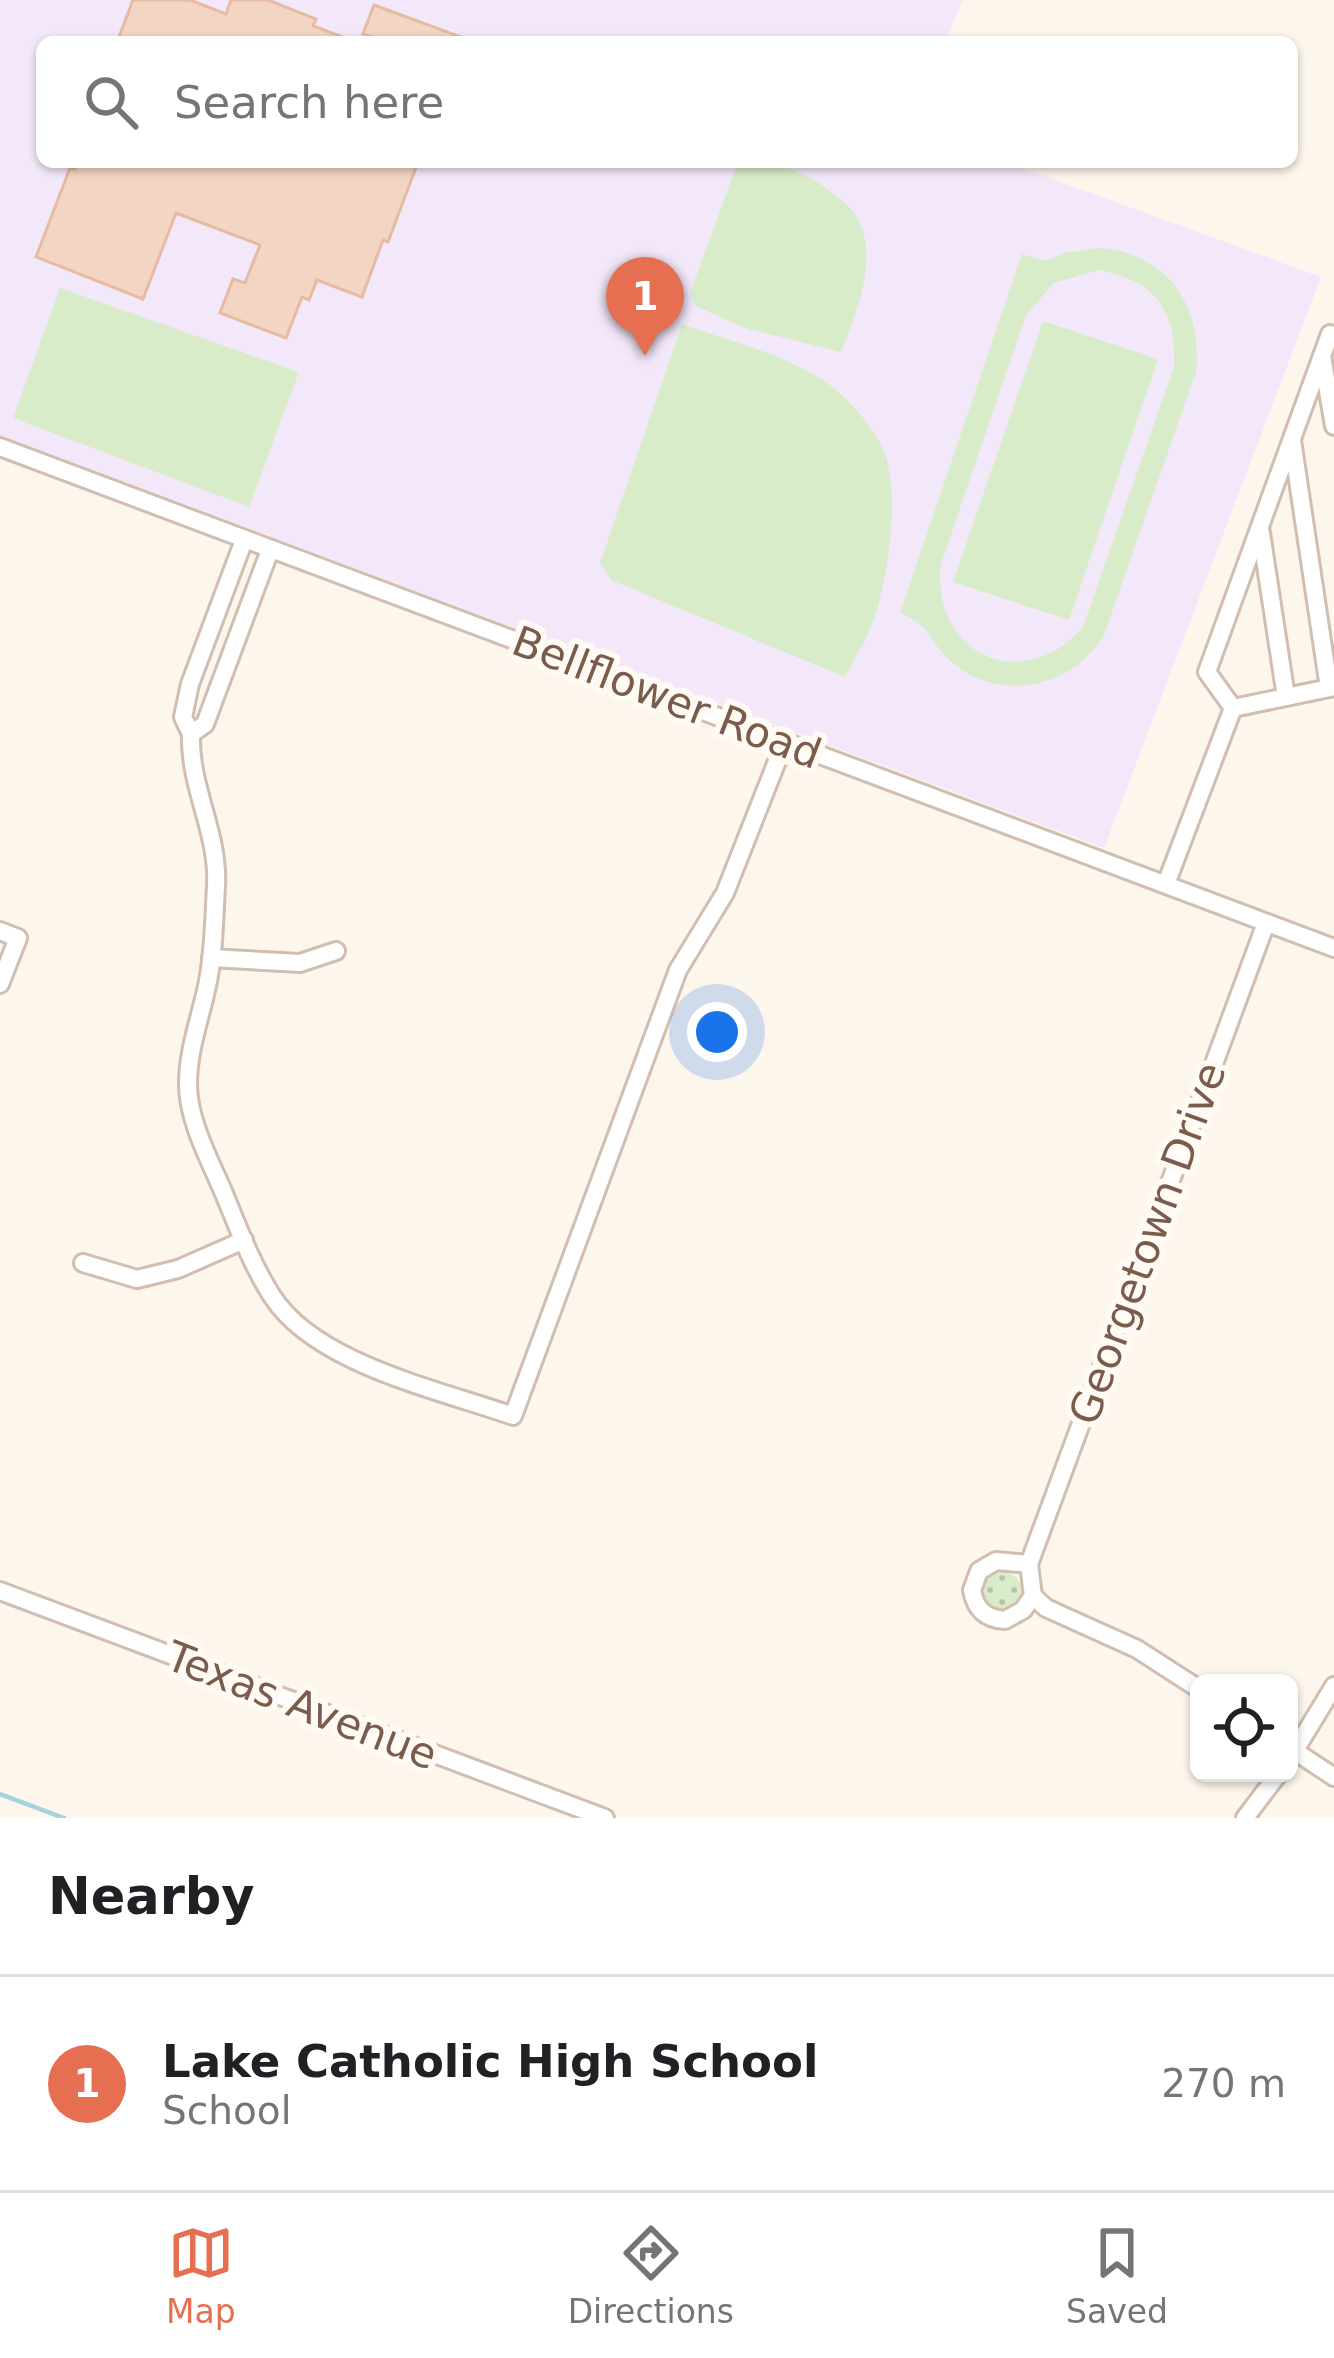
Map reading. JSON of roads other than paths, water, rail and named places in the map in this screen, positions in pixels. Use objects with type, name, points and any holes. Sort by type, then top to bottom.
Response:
[{"type":"street","points":[[1233,707],[1208,672],[1322,355],[1330,334],[1334,336]]},
{"type":"street","points":[[1322,355],[1334,426]]},
{"type":"street","points":[[1233,707],[1331,688],[1292,439]]},
{"type":"street","name":"Bellflower Road","points":[[0,447],[1334,948]]},
{"type":"street","points":[[1260,526],[1286,697]]},
{"type":"street","points":[[244,540],[190,684],[183,718],[191,734],[190,758],[216,860],[212,958],[188,1068],[188,1092],[195,1124],[273,1298],[316,1340],[380,1369],[513,1416],[679,970],[725,893],[785,741]]},
{"type":"street","points":[[191,734],[205,724],[270,550]]},
{"type":"street","points":[[1166,884],[1233,707]]},
{"type":"street","name":"Georgetown Drive","points":[[1033,1596],[1028,1564],[1266,923]]},
{"type":"street","points":[[0,932],[18,938],[0,984]]},
{"type":"street","points":[[212,958],[299,963],[336,951]]},
{"type":"street","points":[[83,1262],[137,1280],[178,1269],[244,1240]]},
{"type":"street","points":[[1028,1564],[987,1564],[971,1590],[978,1609],[995,1619],[1015,1616],[1033,1596],[1046,1608],[1137,1649],[1190,1683]]},
{"type":"street","name":"Texas Avenue","points":[[0,1591],[604,1818]]},
{"type":"street","points":[[1298,1742],[1334,1686]]},
{"type":"street","points":[[1298,1757],[1334,1777]]},
{"type":"street","points":[[1245,1818],[1272,1782]]},
{"type":"waterway","points":[[0,1794],[64,1818]]},
{"type":"place","name":"Lake Catholic High School","points":[[645,356]]}]
